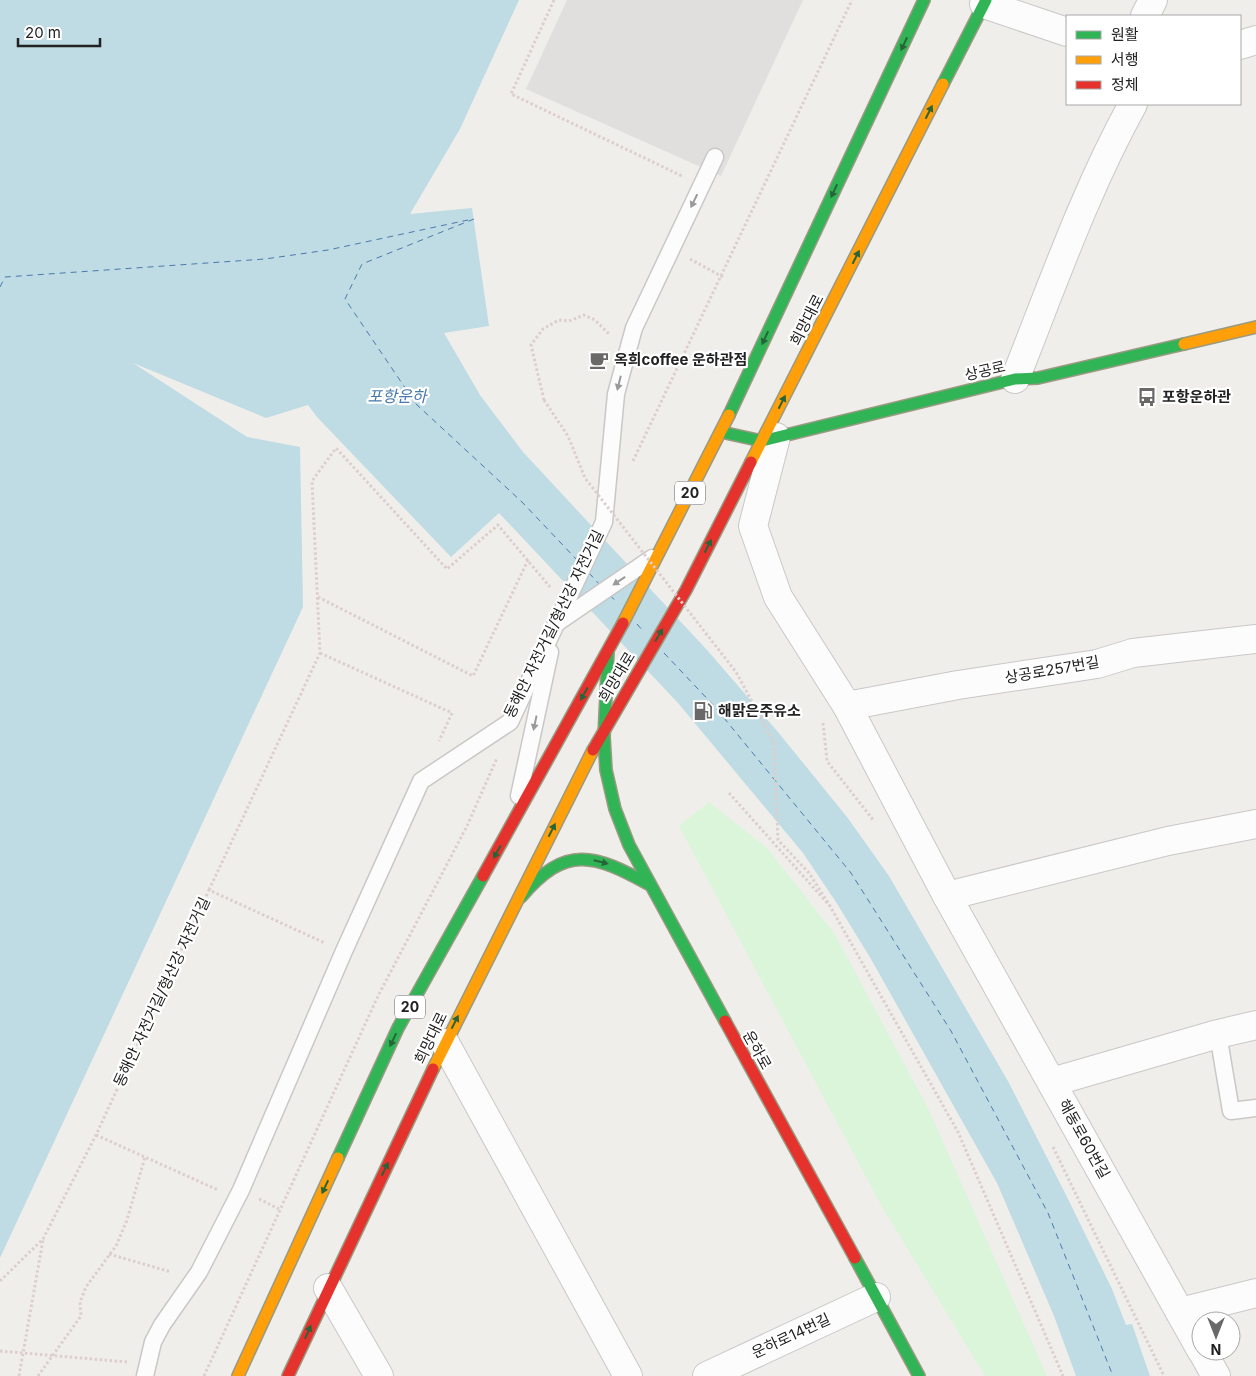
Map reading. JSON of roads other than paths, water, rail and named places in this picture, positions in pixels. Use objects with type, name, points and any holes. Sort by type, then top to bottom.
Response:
[{"type":"main road","name":"희망대로","points":[[238,1376],[398,1028],[608,652],[721,432],[924,0]]},
{"type":"main road","name":"희망대로","points":[[288,1376],[445,1043],[605,726],[686,590],[769,439],[985,2]]},
{"type":"main road","name":"상공로","points":[[721,432],[769,439],[1015,379],[1038,378],[1256,327]]},
{"type":"main road","name":"운하로","points":[[608,652],[605,726],[606,764],[617,814],[650,885],[919,1376]]},
{"type":"main road","points":[[516,902],[542,873],[560,863],[579,859],[598,860],[620,868],[650,885]]},
{"type":"street","points":[[1146,15],[1153,0]]},
{"type":"street","points":[[985,2],[1066,32]]},
{"type":"street","points":[[1241,45],[1256,40]]},
{"type":"street","points":[[1015,379],[1086,200],[1111,143],[1132,105]]},
{"type":"street","points":[[769,439],[753,526],[778,597],[848,706],[947,896],[1052,1082]]},
{"type":"street","name":"상공로257번길","points":[[848,706],[958,684],[1097,664],[1133,653],[1256,639]]},
{"type":"street","points":[[947,896],[1168,841],[1256,824]]},
{"type":"street","name":"해동로60번길","points":[[1191,1332],[1052,1082],[1218,1034],[1256,1025]]},
{"type":"street","points":[[445,1043],[628,1376]]},
{"type":"street","points":[[328,1288],[379,1376]]},
{"type":"street","points":[[1180,1312],[1256,1293]]},
{"type":"street","name":"운하로14번길","points":[[707,1376],[876,1297]]},
{"type":"street","name":"해동로60번길","points":[[1207,1361],[1216,1376]]},
{"type":"lane","points":[[146,1370],[153,1342],[162,1325],[194,1279],[216,1241],[237,1198],[344,951],[421,781],[510,722],[565,605],[607,509],[616,394],[634,328],[715,157]]},
{"type":"lane","points":[[514,821],[556,624],[659,553]]},
{"type":"lane","points":[[1218,1034],[1231,1111],[1256,1108]]},
{"type":"water","name":"포항운하","points":[[0,0],[519,0],[460,129],[410,214],[472,208],[489,326],[444,333],[480,395],[523,452],[707,650],[778,732],[847,817],[889,876],[1009,1083],[1112,1289],[1126,1325],[1132,1324],[1150,1376],[1076,1376],[1054,1316],[997,1183],[871,959],[836,902],[803,853],[678,703],[499,513],[451,557],[317,417],[308,405],[266,418],[133,363],[247,437],[300,447],[303,607],[0,1258]]},
{"type":"place","name":"옥희coffee 운하관점","points":[[599,360]]},
{"type":"place","name":"포항운하관","points":[[1147,397]]},
{"type":"place","name":"해맑은주유소","points":[[703,711]]}]
